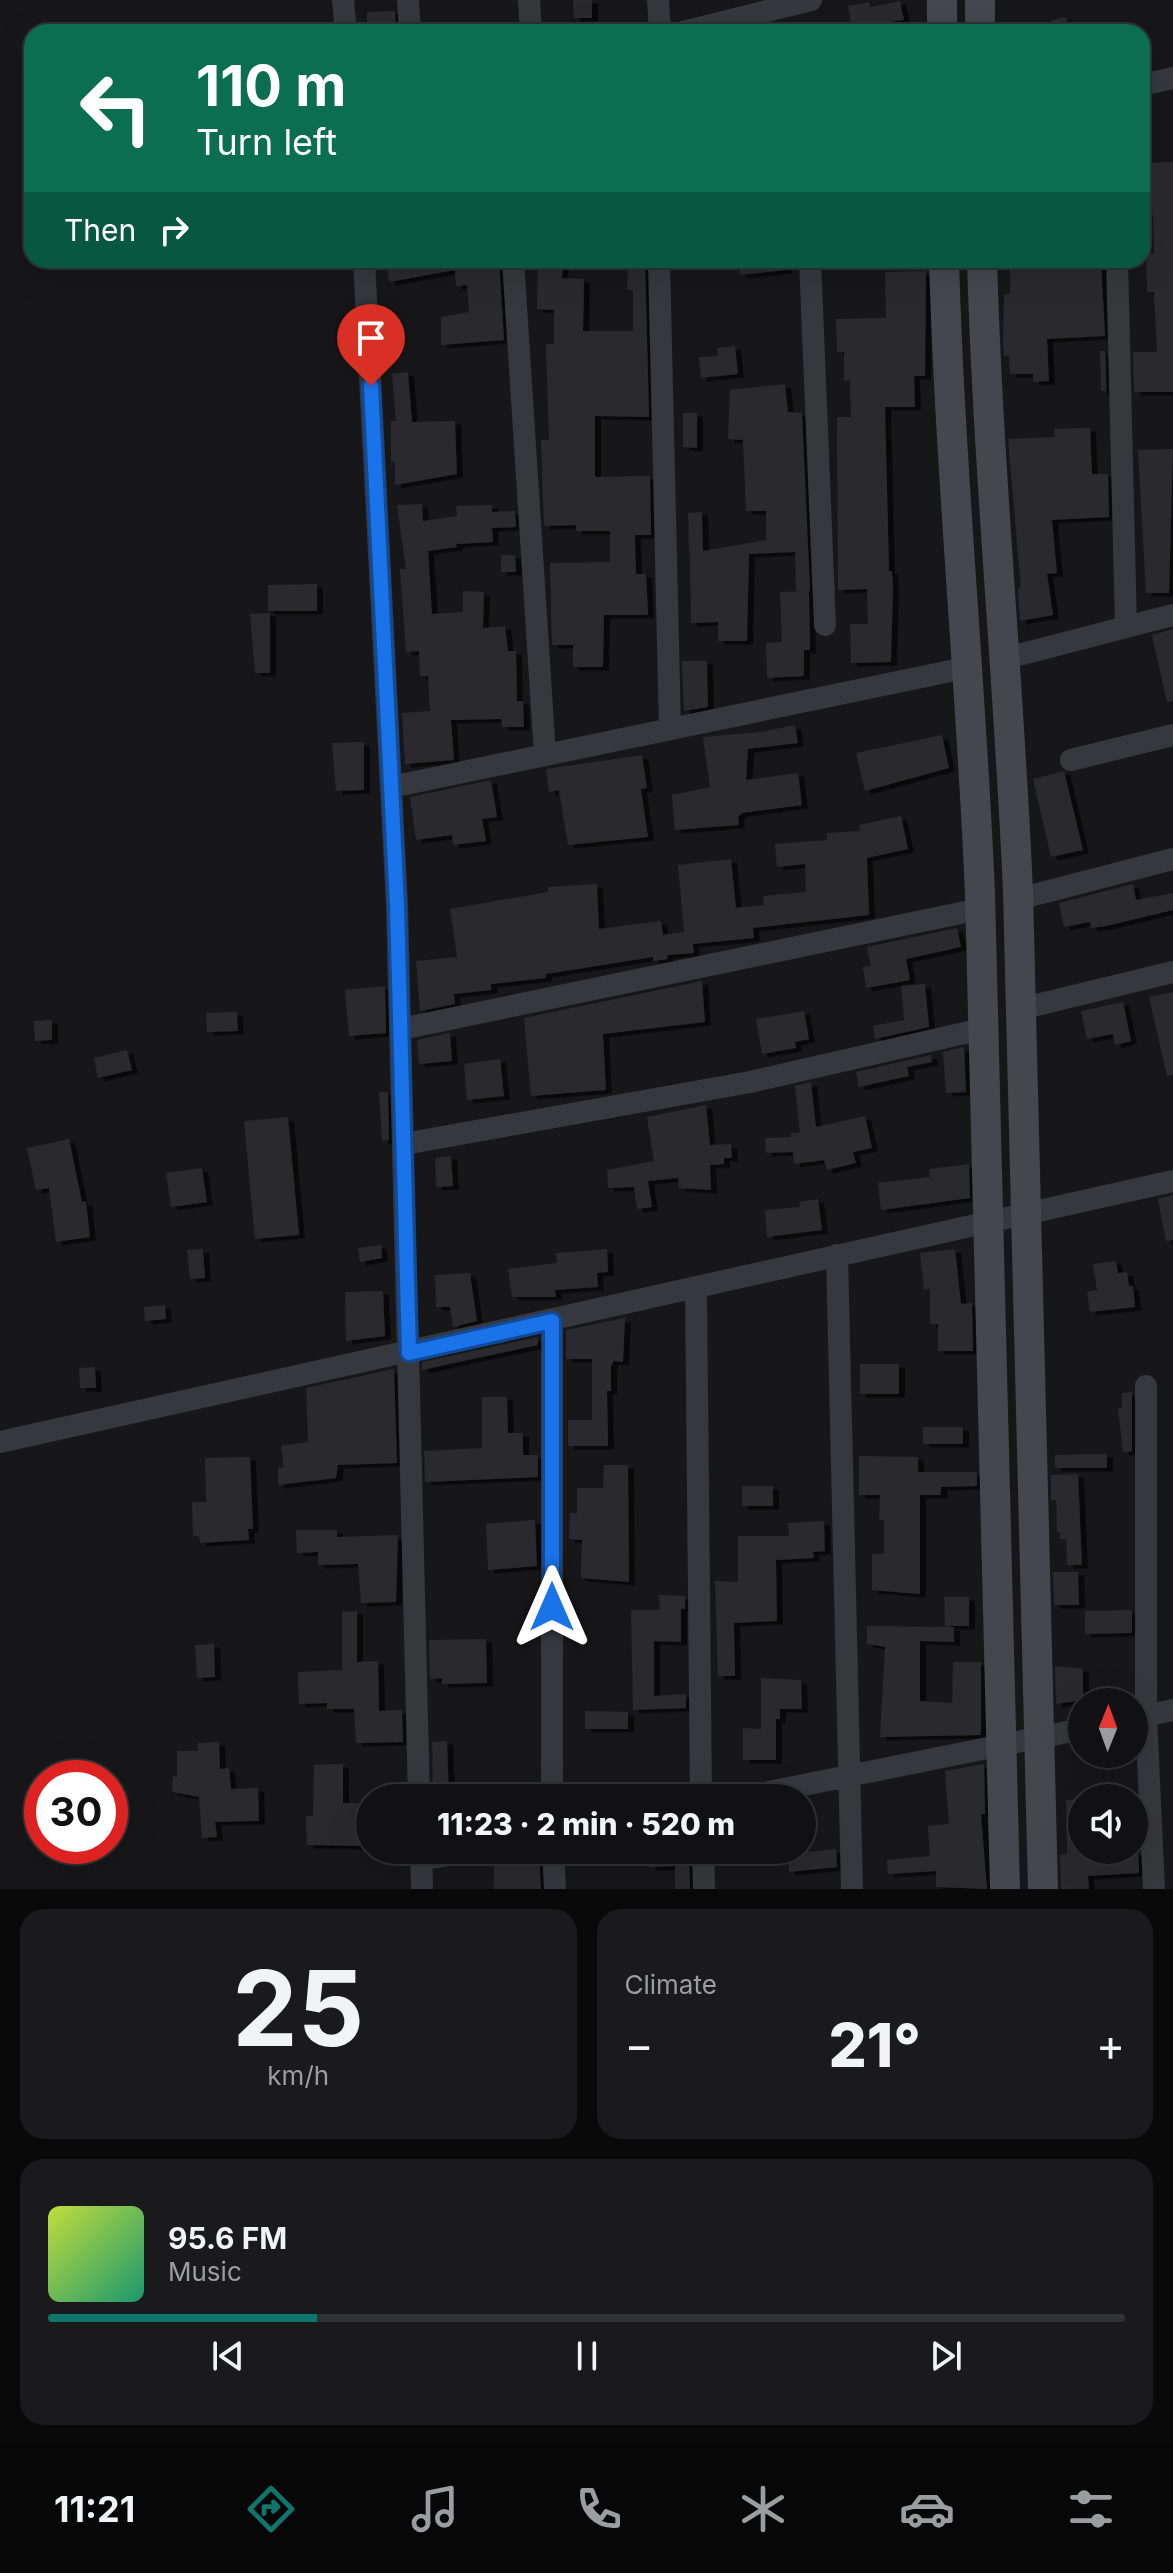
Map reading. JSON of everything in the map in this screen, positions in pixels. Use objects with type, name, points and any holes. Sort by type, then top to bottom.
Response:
[{"type":"main road","points":[[942,0],[942,24]]},
{"type":"main road","points":[[980,0],[980,24]]},
{"type":"main road","points":[[944,268],[965,668],[976,785],[1005,1889]]},
{"type":"main road","points":[[982,268],[1003,659],[1014,782],[1043,1889]]},
{"type":"street","points":[[343,0],[345,24]]},
{"type":"street","points":[[408,0],[410,24]]},
{"type":"street","points":[[529,0],[530,24]]},
{"type":"street","points":[[658,0],[660,24]]},
{"type":"street","points":[[708,24],[768,5],[811,0]]},
{"type":"street","points":[[1150,83],[1173,78]]},
{"type":"street","points":[[368,268],[401,1029],[419,1784]]},
{"type":"street","points":[[514,268],[545,755]]},
{"type":"street","points":[[659,268],[670,729]]},
{"type":"street","points":[[810,268],[825,625]]},
{"type":"street","points":[[1117,268],[1126,627]]},
{"type":"street","points":[[1003,659],[1173,615]]},
{"type":"street","points":[[391,787],[965,668]]},
{"type":"street","points":[[1071,760],[1173,735]]},
{"type":"street","points":[[1018,899],[1173,859]]},
{"type":"street","points":[[401,1029],[980,909]]},
{"type":"street","points":[[1020,1009],[1173,972]]},
{"type":"street","points":[[404,1144],[750,1082],[982,1029]]},
{"type":"street","points":[[0,1442],[1173,1181]]},
{"type":"street","points":[[837,1255],[852,1889]]},
{"type":"street","points":[[696,1288],[701,1784]]},
{"type":"street","points":[[552,1321],[552,1784]]},
{"type":"street","points":[[1141,1688],[1146,1386]]},
{"type":"street","points":[[1148,1715],[1173,1710]]},
{"type":"street","points":[[809,1784],[1068,1732]]},
{"type":"street","points":[[1144,1768],[1154,1889]]},
{"type":"street","points":[[421,1864],[422,1889]]},
{"type":"street","points":[[554,1864],[555,1889]]},
{"type":"street","points":[[703,1864],[704,1889]]},
{"type":"building","points":[[573,0],[592,0],[592,18],[574,18]]},
{"type":"building","points":[[900,1],[904,20],[851,24],[848,6],[869,2],[871,7]]},
{"type":"building","points":[[395,11],[396,24],[367,24],[367,12]]},
{"type":"building","points":[[1066,17],[1067,24],[1052,24],[1051,20]]},
{"type":"building","points":[[1173,162],[1173,392],[1134,392],[1133,352],[1157,352],[1154,292],[1147,292],[1146,268],[1150,268],[1150,254],[1154,254],[1150,163]]},
{"type":"building","points":[[387,268],[500,268],[504,340],[441,345],[441,317],[469,312],[467,285],[456,286],[455,270],[389,282]]},
{"type":"building","points":[[538,268],[563,268],[562,278],[584,279],[583,331],[633,331],[633,290],[627,290],[628,268],[645,268],[649,417],[595,416],[595,477],[650,476],[651,535],[635,535],[636,574],[646,574],[648,615],[604,615],[603,667],[573,667],[573,645],[552,645],[550,563],[610,562],[610,531],[576,531],[576,525],[544,526],[541,440],[549,440],[546,344],[554,344],[554,310],[537,309]]},
{"type":"building","points":[[739,268],[786,268],[786,270],[740,275]]},
{"type":"building","points":[[1010,268],[1101,268],[1105,336],[1047,339],[1049,381],[1033,382],[1033,374],[1010,374],[1009,355],[1004,356],[1003,341],[1004,294],[1010,294]]},
{"type":"building","points":[[926,271],[925,376],[914,376],[915,407],[885,407],[889,571],[892,571],[893,589],[891,662],[851,663],[850,624],[868,624],[867,589],[838,590],[837,417],[851,417],[850,380],[844,381],[844,352],[837,352],[836,319],[886,318],[885,272]]},
{"type":"building","points":[[735,346],[738,374],[701,378],[699,357],[718,356],[717,348]]},
{"type":"building","points":[[1100,351],[1105,351],[1106,391],[1101,391]]},
{"type":"building","points":[[408,372],[412,422],[455,421],[457,474],[395,485],[395,462],[391,462],[391,421],[396,421],[392,374]]},
{"type":"building","points":[[785,384],[788,412],[802,413],[810,591],[796,591],[795,552],[749,554],[747,641],[718,641],[718,622],[691,623],[690,554],[695,553],[689,553],[688,513],[702,512],[703,551],[766,540],[766,511],[746,511],[743,440],[728,439],[730,390]]},
{"type":"building","points":[[683,413],[697,413],[697,448],[683,447]]},
{"type":"building","points":[[1090,428],[1092,474],[1108,474],[1109,517],[1052,520],[1057,573],[1047,574],[1053,615],[1020,621],[1018,589],[1021,588],[1008,439],[1055,437],[1054,429]]},
{"type":"building","points":[[1173,449],[1169,593],[1146,593],[1138,450]]},
{"type":"building","points":[[422,504],[423,521],[457,516],[456,506],[492,505],[492,512],[515,511],[516,527],[492,528],[493,542],[456,544],[457,547],[428,551],[432,614],[463,612],[463,591],[484,592],[483,628],[505,626],[508,651],[516,651],[517,701],[523,701],[524,727],[502,727],[501,719],[451,720],[454,760],[405,764],[402,713],[430,711],[428,676],[420,676],[419,651],[406,652],[400,569],[406,569],[397,505]]},
{"type":"building","points":[[501,555],[515,555],[516,572],[501,572]]},
{"type":"building","points":[[317,584],[317,611],[268,611],[268,585]]},
{"type":"building","points":[[809,591],[810,650],[804,650],[804,676],[767,678],[766,643],[782,642],[780,592]]},
{"type":"building","points":[[270,613],[270,673],[255,673],[250,614]]},
{"type":"building","points":[[1173,629],[1173,701],[1167,702],[1152,635]]},
{"type":"building","points":[[682,661],[707,661],[708,707],[684,711]]},
{"type":"building","points":[[795,725],[798,743],[748,749],[746,780],[798,773],[802,805],[742,813],[738,817],[739,825],[675,830],[672,795],[710,787],[703,737],[761,732]]},
{"type":"building","points":[[942,735],[949,768],[865,791],[856,753]]},
{"type":"building","points":[[364,742],[364,790],[336,791],[332,743]]},
{"type":"building","points":[[642,755],[647,788],[641,789],[648,837],[568,845],[559,790],[549,792],[546,769]]},
{"type":"building","points":[[1064,771],[1083,850],[1051,857],[1033,779]]},
{"type":"building","points":[[491,780],[497,817],[482,819],[486,841],[453,845],[452,835],[416,840],[410,797]]},
{"type":"building","points":[[901,816],[908,849],[867,858],[869,915],[753,928],[754,938],[693,944],[694,953],[667,955],[668,959],[653,961],[653,957],[546,974],[546,978],[491,984],[491,990],[454,994],[455,1004],[420,1011],[416,961],[457,957],[450,909],[548,892],[548,887],[597,884],[599,929],[661,921],[663,935],[684,932],[678,865],[731,859],[736,908],[764,905],[763,896],[806,892],[805,864],[777,867],[775,844],[827,840],[827,833],[860,831],[859,825]]},
{"type":"building","points":[[1133,884],[1136,900],[1173,893],[1173,910],[1106,926],[1091,928],[1090,922],[1064,927],[1059,903]]},
{"type":"building","points":[[957,928],[961,947],[906,959],[910,980],[866,988],[863,967],[871,966],[867,947]]},
{"type":"building","points":[[702,981],[705,1022],[603,1034],[606,1090],[531,1096],[524,1018]]},
{"type":"building","points":[[925,984],[929,1027],[875,1039],[873,1026],[904,1020],[901,986]]},
{"type":"building","points":[[385,986],[386,1033],[349,1036],[345,990]]},
{"type":"building","points":[[1173,992],[1173,1075],[1167,1076],[1149,997]]},
{"type":"building","points":[[1123,1002],[1131,1041],[1115,1045],[1113,1034],[1087,1039],[1081,1011]]},
{"type":"building","points":[[804,1011],[809,1039],[795,1042],[796,1048],[762,1054],[756,1019]]},
{"type":"building","points":[[237,1012],[238,1031],[207,1032],[206,1013]]},
{"type":"building","points":[[52,1020],[52,1040],[35,1041],[34,1021]]},
{"type":"building","points":[[450,1033],[452,1061],[419,1064],[417,1040]]},
{"type":"building","points":[[964,1047],[966,1092],[946,1093],[943,1052]]},
{"type":"building","points":[[127,1050],[132,1070],[98,1078],[94,1058]]},
{"type":"building","points":[[931,1055],[932,1062],[907,1067],[909,1076],[859,1087],[856,1072]]},
{"type":"building","points":[[500,1059],[504,1096],[467,1100],[464,1064]]},
{"type":"building","points":[[811,1082],[816,1127],[865,1116],[872,1148],[853,1152],[856,1163],[827,1170],[824,1160],[794,1164],[793,1152],[766,1153],[765,1138],[791,1137],[791,1133],[800,1132],[795,1086]]},
{"type":"building","points":[[379,1092],[388,1092],[389,1140],[382,1141]]},
{"type":"building","points":[[706,1105],[710,1145],[731,1144],[732,1158],[724,1158],[724,1164],[710,1165],[711,1190],[679,1188],[678,1178],[648,1181],[652,1207],[637,1209],[634,1187],[608,1188],[607,1170],[654,1161],[647,1117]]},
{"type":"building","points":[[288,1117],[299,1235],[255,1239],[244,1121]]},
{"type":"building","points":[[69,1139],[82,1202],[86,1201],[90,1237],[56,1242],[49,1188],[36,1190],[27,1148]]},
{"type":"building","points":[[451,1156],[453,1186],[436,1187],[435,1158]]},
{"type":"building","points":[[969,1164],[970,1198],[881,1210],[878,1183],[930,1177],[929,1169]]},
{"type":"building","points":[[202,1168],[207,1202],[171,1207],[166,1173]]},
{"type":"building","points":[[1173,1195],[1173,1240],[1166,1241],[1158,1199]]},
{"type":"building","points":[[818,1199],[822,1230],[767,1237],[765,1210],[800,1207],[799,1202]]},
{"type":"building","points":[[381,1245],[382,1258],[360,1262],[358,1248]]},
{"type":"building","points":[[203,1249],[205,1278],[190,1279],[187,1250]]},
{"type":"building","points":[[607,1249],[608,1272],[597,1273],[598,1287],[555,1290],[556,1297],[512,1297],[508,1269],[557,1263],[556,1253]]},
{"type":"building","points":[[955,1249],[961,1304],[972,1303],[973,1351],[938,1351],[938,1324],[930,1324],[930,1289],[924,1290],[920,1253]]},
{"type":"building","points":[[1116,1261],[1118,1273],[1127,1272],[1129,1286],[1133,1286],[1135,1307],[1090,1312],[1087,1292],[1097,1290],[1093,1264]]},
{"type":"building","points":[[470,1273],[477,1321],[453,1327],[450,1307],[436,1307],[435,1275]]},
{"type":"building","points":[[383,1291],[385,1336],[346,1341],[345,1292]]},
{"type":"building","points":[[165,1305],[166,1319],[145,1321],[144,1307]]},
{"type":"building","points":[[625,1318],[623,1362],[614,1361],[611,1366],[611,1391],[607,1391],[608,1446],[568,1446],[568,1420],[592,1420],[592,1359],[566,1359],[566,1330]]},
{"type":"building","points":[[538,1337],[538,1345],[422,1370],[422,1362]]},
{"type":"building","points":[[860,1364],[899,1364],[899,1394],[860,1394]]},
{"type":"building","points":[[95,1367],[96,1388],[80,1388],[79,1368]]},
{"type":"building","points":[[394,1369],[397,1463],[338,1465],[336,1478],[278,1485],[278,1468],[284,1467],[281,1446],[308,1442],[306,1388]]},
{"type":"building","points":[[1132,1392],[1132,1451],[1123,1452],[1118,1408],[1122,1408],[1122,1393]]},
{"type":"building","points":[[482,1397],[507,1397],[508,1433],[523,1433],[523,1455],[538,1455],[538,1477],[425,1482],[424,1451],[482,1448]]},
{"type":"building","points":[[923,1427],[963,1427],[963,1444],[923,1444]]},
{"type":"building","points":[[1107,1454],[1107,1468],[1055,1468],[1055,1455]]},
{"type":"building","points":[[859,1456],[918,1457],[918,1472],[977,1472],[977,1486],[941,1487],[941,1495],[920,1495],[920,1594],[872,1590],[872,1554],[884,1554],[884,1520],[879,1520],[880,1495],[859,1495]]},
{"type":"building","points":[[250,1457],[253,1529],[248,1529],[249,1540],[200,1543],[199,1536],[193,1536],[192,1502],[206,1502],[205,1458]]},
{"type":"building","points":[[604,1465],[628,1465],[629,1582],[581,1578],[582,1540],[569,1539],[570,1513],[577,1513],[577,1488],[603,1488]]},
{"type":"building","points":[[1078,1474],[1082,1565],[1067,1565],[1066,1539],[1060,1539],[1060,1532],[1057,1532],[1056,1500],[1051,1500],[1051,1475]]},
{"type":"building","points":[[742,1486],[773,1486],[773,1506],[742,1506]]},
{"type":"building","points":[[535,1520],[537,1566],[488,1570],[486,1524]]},
{"type":"building","points":[[824,1521],[825,1551],[813,1552],[814,1558],[776,1560],[777,1621],[734,1623],[735,1676],[718,1676],[715,1581],[738,1582],[738,1536],[789,1536],[788,1523]]},
{"type":"building","points":[[296,1530],[337,1530],[337,1537],[398,1535],[396,1602],[361,1603],[358,1564],[318,1565],[318,1552],[297,1553]]},
{"type":"building","points":[[1053,1572],[1078,1572],[1079,1605],[1054,1605]]},
{"type":"building","points":[[659,1595],[685,1596],[685,1609],[681,1609],[681,1642],[654,1641],[654,1696],[686,1694],[686,1708],[633,1710],[631,1610],[660,1610]]},
{"type":"building","points":[[944,1597],[969,1597],[969,1626],[945,1626]]},
{"type":"building","points":[[1132,1610],[1132,1633],[1085,1634],[1085,1611]]},
{"type":"building","points":[[357,1611],[357,1662],[378,1661],[379,1711],[402,1710],[403,1742],[356,1743],[354,1709],[327,1709],[327,1703],[299,1704],[298,1672],[342,1670],[342,1612]]},
{"type":"building","points":[[867,1626],[954,1627],[954,1642],[920,1641],[920,1701],[952,1703],[953,1662],[981,1662],[981,1735],[880,1737],[885,1647],[867,1644]]},
{"type":"building","points":[[486,1639],[487,1683],[442,1684],[442,1678],[430,1679],[429,1640]]},
{"type":"building","points":[[214,1644],[215,1677],[197,1678],[195,1645]]},
{"type":"building","points":[[1055,1666],[1083,1669],[1083,1688],[1068,1688],[1068,1702],[1056,1704]]},
{"type":"building","points":[[761,1678],[801,1680],[802,1709],[780,1709],[780,1719],[776,1719],[776,1760],[743,1760],[743,1728],[761,1729]]},
{"type":"building","points":[[585,1711],[628,1712],[628,1729],[585,1729]]},
{"type":"building","points":[[447,1741],[449,1784],[433,1784],[432,1742]]},
{"type":"building","points":[[219,1742],[220,1769],[229,1768],[231,1789],[258,1788],[259,1821],[215,1822],[217,1837],[202,1838],[199,1797],[172,1792],[173,1776],[177,1777],[177,1751],[198,1751],[198,1743]]},
{"type":"building","points":[[343,1764],[343,1803],[356,1803],[356,1846],[307,1845],[306,1816],[313,1816],[314,1765]]},
{"type":"building","points":[[984,1764],[985,1814],[981,1814],[987,1889],[936,1887],[936,1871],[888,1874],[887,1860],[930,1856],[928,1826],[949,1824],[945,1771]]},
{"type":"building","points":[[1066,1800],[1068,1864],[1139,1864],[1139,1873],[1088,1876],[1089,1889],[1061,1889],[1060,1855],[1067,1854]]},
{"type":"building","points":[[836,1849],[837,1867],[789,1872],[789,1864],[816,1864],[816,1851]]},
{"type":"building","points":[[540,1864],[541,1889],[494,1889],[494,1866]]},
{"type":"building","points":[[650,1864],[689,1864],[690,1889],[675,1889],[675,1866],[650,1867]]},
{"type":"route","points":[[371,386],[397,905],[409,1353],[552,1321],[552,1607]]}]
